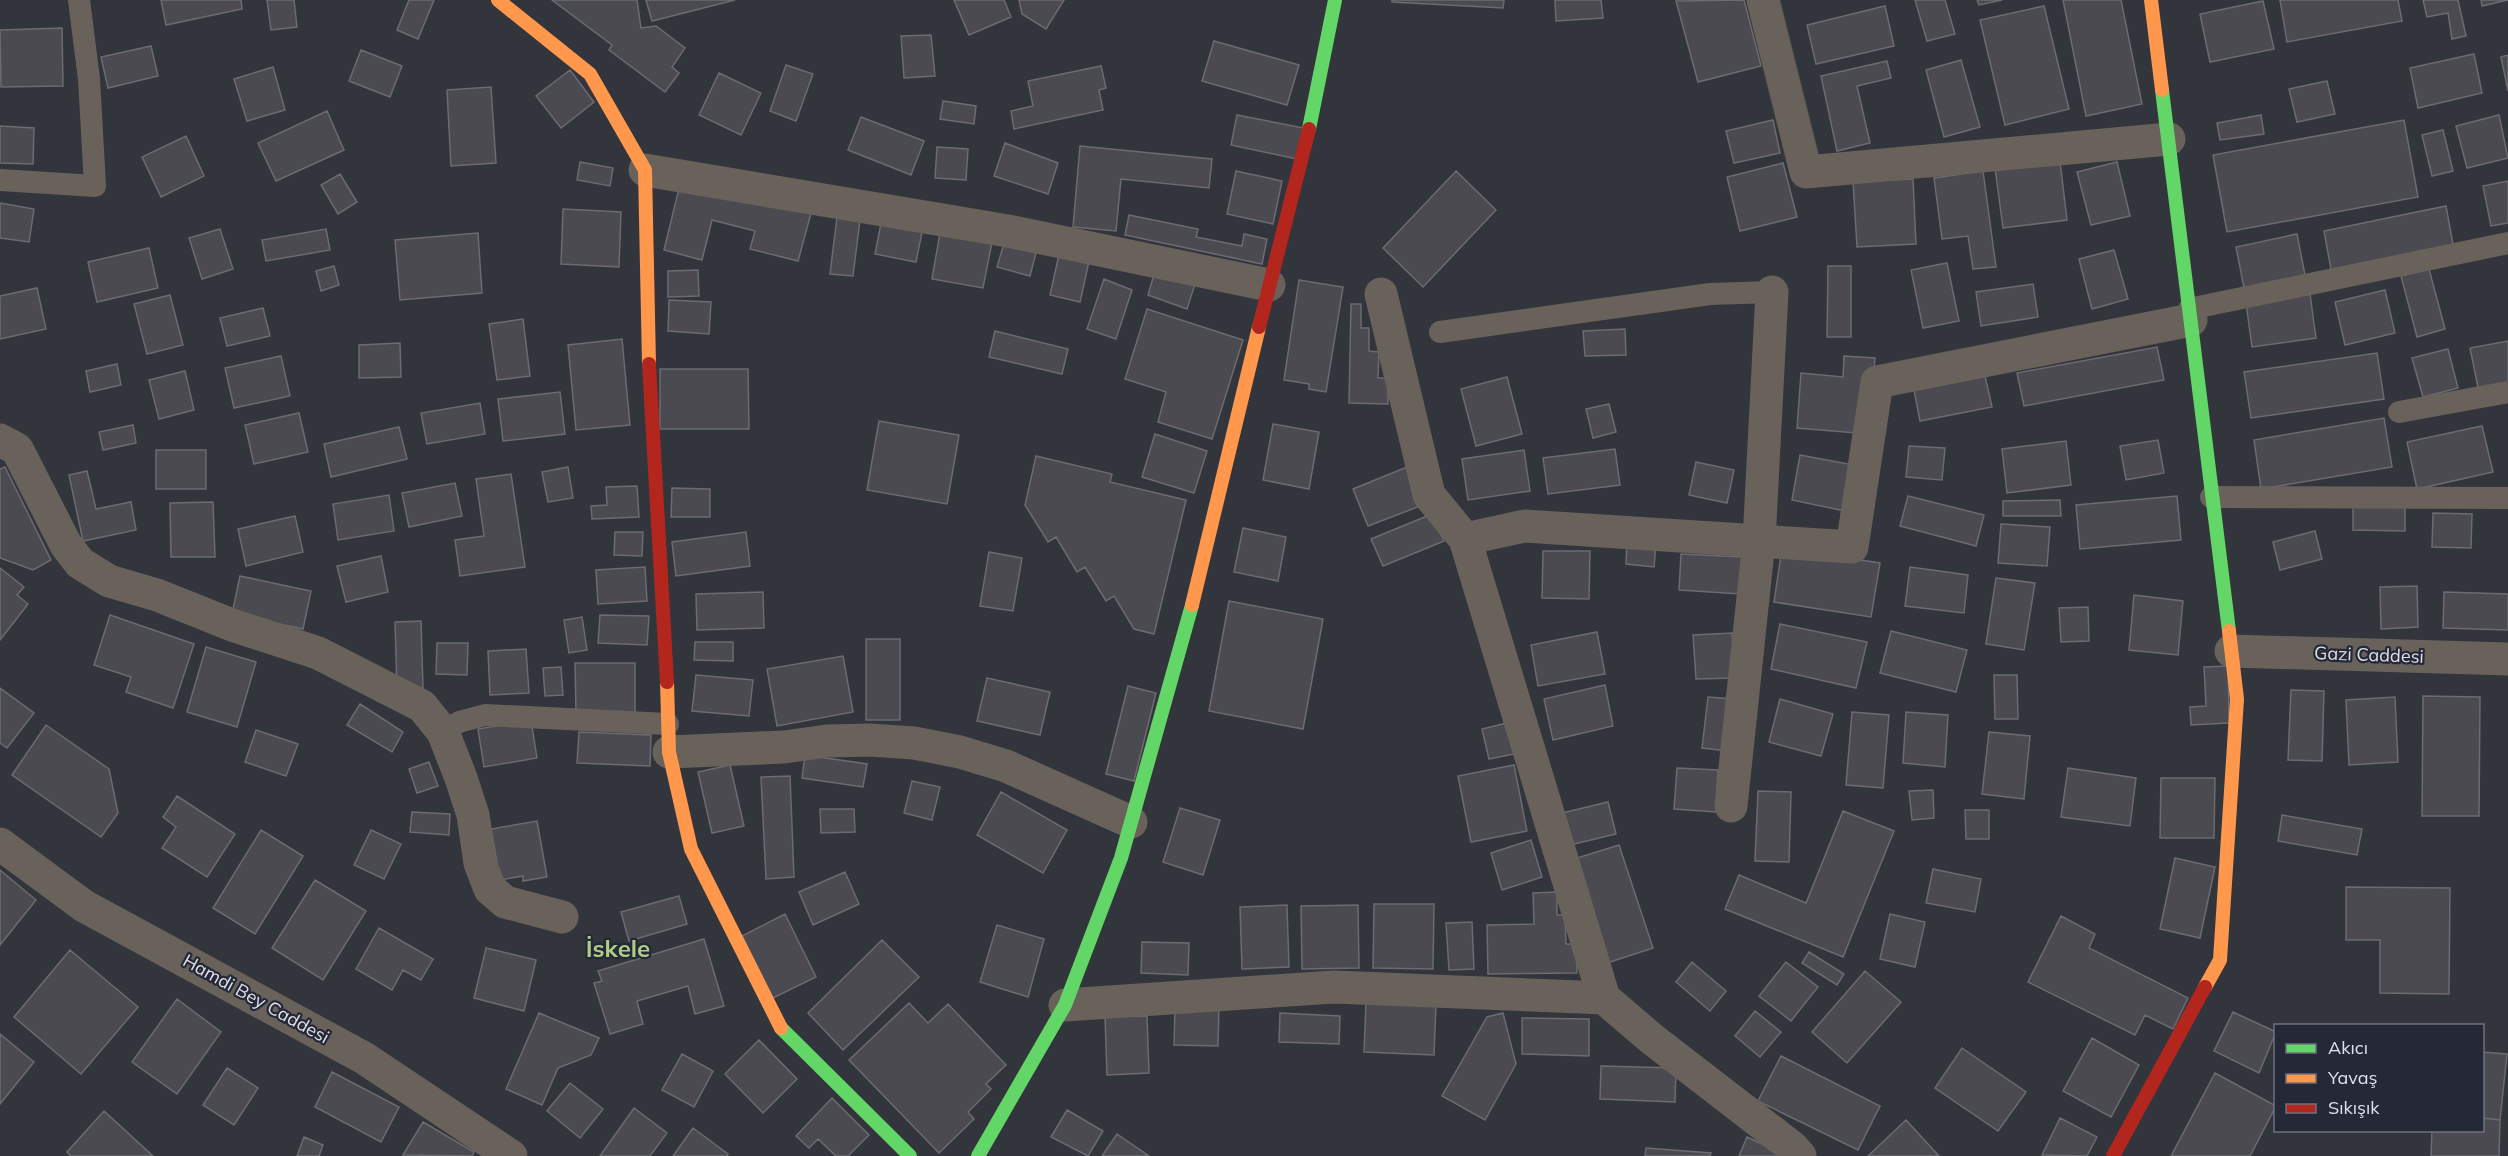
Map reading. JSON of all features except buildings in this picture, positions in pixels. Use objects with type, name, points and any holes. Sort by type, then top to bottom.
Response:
[{"type":"street","points":[[498,0],[590,74],[645,171],[649,387],[666,635],[668,738],[691,849],[782,1029],[910,1156]]},
{"type":"street","points":[[978,1156],[1065,1005],[1120,858],[1180,653],[1269,285],[1304,154],[1335,0]]},
{"type":"street","points":[[1763,0],[1806,172],[2169,139]]},
{"type":"street","points":[[2113,1156],[2220,960],[2237,699],[2151,0]]},
{"type":"street","points":[[645,171],[1008,231],[1269,285]]},
{"type":"street","points":[[1731,806],[1759,541],[1772,292]]},
{"type":"street","points":[[1381,294],[1429,495],[1466,539],[1604,998],[1792,1147],[1800,1156]]},
{"type":"street","points":[[1466,539],[1524,526],[1852,547],[1877,382],[2190,314]]},
{"type":"street","points":[[0,440],[17,449],[66,545],[80,563],[109,581],[157,595],[232,625],[318,653],[422,706],[443,732],[473,815],[480,863],[490,889],[505,902],[562,918]]},
{"type":"street","name":"Gazi Caddesi","points":[[2231,651],[2508,659]]},
{"type":"street","points":[[668,738],[784,747],[827,741],[870,740],[914,743],[960,752],[1006,766],[1131,822]]},
{"type":"street","name":"Hamdi Bey Caddesi","points":[[0,844],[84,906],[364,1058],[512,1156]]},
{"type":"street","points":[[1065,1005],[1334,987],[1604,998]]},
{"type":"lane","points":[[0,180],[95,186],[88,79],[79,0]]},
{"type":"lane","points":[[2190,314],[2508,243]]},
{"type":"lane","points":[[1440,332],[1710,294],[1772,292]]},
{"type":"lane","points":[[2399,412],[2508,392]]},
{"type":"lane","points":[[2211,497],[2508,498]]},
{"type":"lane","points":[[443,732],[459,722],[485,715],[668,738]]},
{"type":"traffic: fast","points":[[1309,129],[1335,0]]},
{"type":"traffic: fast","points":[[2162,90],[2229,631]]},
{"type":"traffic: fast","points":[[978,1156],[1065,1005],[1121,858],[1192,605]]},
{"type":"traffic: fast","points":[[781,1028],[910,1156]]},
{"type":"traffic: slow","points":[[498,0],[590,74],[645,170],[649,364]]},
{"type":"traffic: slow","points":[[2151,0],[2162,90]]},
{"type":"traffic: slow","points":[[1192,605],[1259,327]]},
{"type":"traffic: slow","points":[[2205,987],[2220,960],[2237,699],[2229,631]]},
{"type":"traffic: slow","points":[[667,682],[669,752],[691,849],[781,1028]]},
{"type":"traffic: jam","points":[[1259,327],[1309,129]]},
{"type":"traffic: jam","points":[[649,364],[667,682]]},
{"type":"traffic: jam","points":[[2113,1156],[2205,987]]},
{"type":"district","name":"İskele","points":[[618,949]]}]
